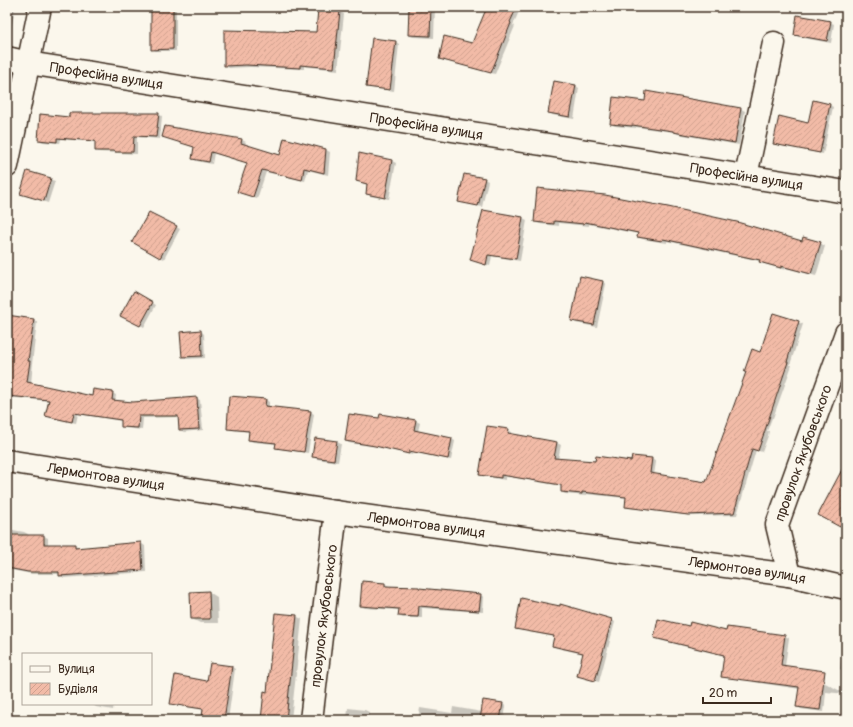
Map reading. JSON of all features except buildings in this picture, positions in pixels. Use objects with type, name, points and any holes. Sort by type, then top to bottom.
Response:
[{"type":"street","points":[[7,166],[17,61],[40,7]]},
{"type":"street","points":[[746,176],[774,43]]},
{"type":"street","name":"Професійна вулиця","points":[[17,61],[846,192]]},
{"type":"street","name":"провулок Якубовського","points":[[789,575],[777,525],[846,333]]},
{"type":"street","name":"Лермонтова вулиця","points":[[7,461],[336,512],[789,575],[846,588]]},
{"type":"street","name":"провулок Якубовського","points":[[311,720],[336,512]]}]
